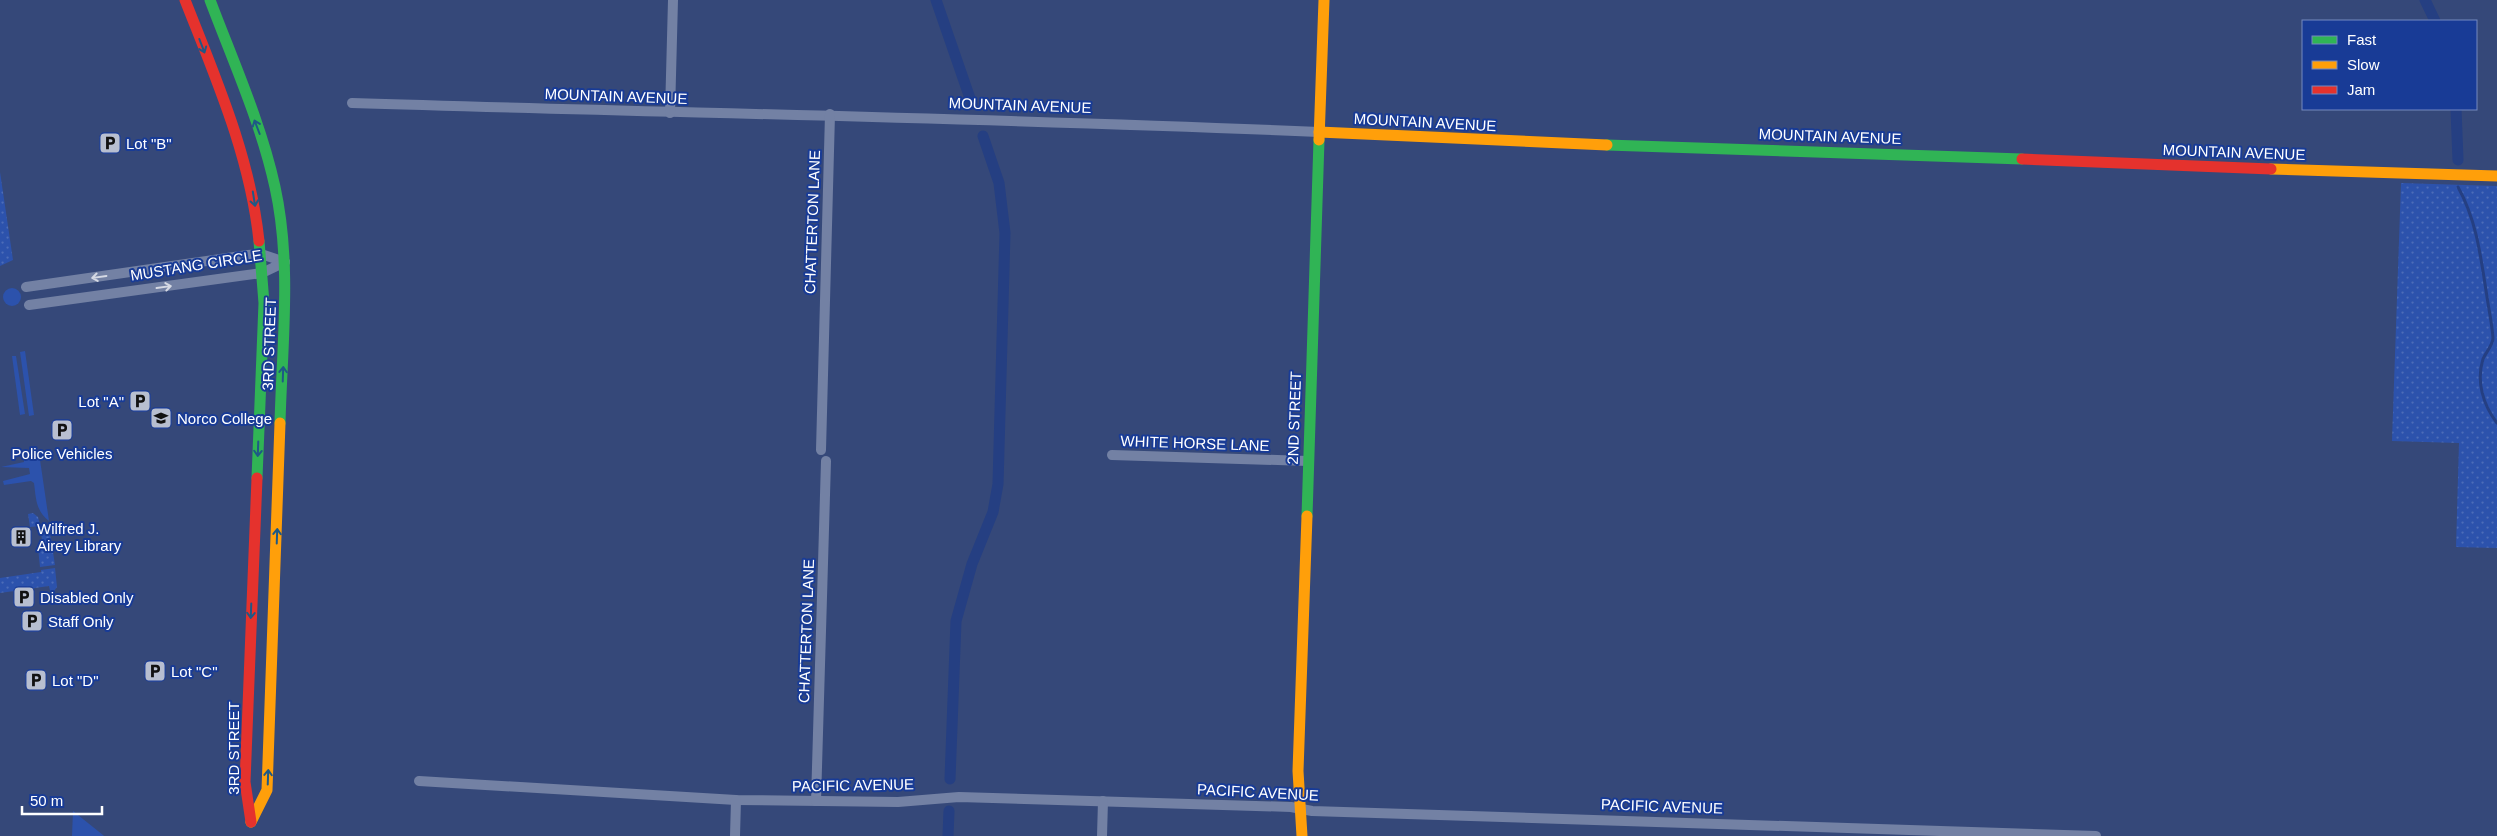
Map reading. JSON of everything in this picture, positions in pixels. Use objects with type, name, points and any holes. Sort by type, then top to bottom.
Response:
[{"type":"street","name":"3RD STREET","points":[[185,0],[245,159],[253,196],[261,254],[264,303],[244,782],[251,822],[267,790],[285,308],[285,262],[275,188],[260,135],[210,0]]},
{"type":"street","points":[[670,113],[673,0]]},
{"type":"street","name":"2ND STREET","points":[[1302,836],[1302,808],[1298,771],[1318,132],[1324,0]]},
{"type":"street","name":"MOUNTAIN AVENUE","points":[[352,103],[670,113],[830,114],[964,118],[1318,132],[1508,142],[1886,152],[2178,166],[2497,176]]},
{"type":"street","name":"CHATTERTON LANE","points":[[822,450],[830,114]]},
{"type":"street","name":"MUSTANG CIRCLE","points":[[26,287],[261,254],[285,262]]},
{"type":"street","name":"MUSTANG CIRCLE","points":[[29,305],[262,273],[285,262]]},
{"type":"street","name":"WHITE HORSE LANE","points":[[1112,456],[1308,461]]},
{"type":"street","name":"CHATTERTON LANE","points":[[816,801],[826,461]]},
{"type":"street","name":"PACIFIC AVENUE","points":[[419,780],[736,800],[898,802],[959,797],[1302,808],[1312,811],[2096,836]]},
{"type":"street","points":[[735,836],[736,800]]},
{"type":"street","points":[[1102,836],[1103,801]]},
{"type":"shaded area","points":[[0,172],[13,260],[0,266]]},
{"type":"shaded area","points":[[2401,183],[2497,186],[2497,548],[2456,547],[2459,443],[2392,441]]},
{"type":"shaded area","points":[[12,288],[18,291],[21,297],[18,303],[12,306],[6,303],[3,297],[6,291]]},
{"type":"shaded area","points":[[25,351],[34,415],[29,416],[20,352]]},
{"type":"shaded area","points":[[12,356],[16,356],[25,414],[20,415]]},
{"type":"shaded area","points":[[39,453],[49,521],[39,509],[34,483],[31,481],[4,485],[3,481],[30,474],[29,468],[1,467],[24,462],[24,455]]},
{"type":"shaded area","points":[[33,513],[38,517],[40,525],[44,524],[49,527],[55,565],[40,567],[38,548],[43,547],[40,526],[30,527],[28,514]]},
{"type":"shaded area","points":[[55,568],[57,587],[51,595],[49,586],[0,593],[0,578]]},
{"type":"shaded area","points":[[73,811],[103,835],[104,836],[72,836]]},
{"type":"waterway","points":[[936,0],[972,104]]},
{"type":"waterway","points":[[2425,0],[2435,20]]},
{"type":"waterway","points":[[2456,110],[2458,160]]},
{"type":"waterway","points":[[950,779],[956,621],[972,564],[993,512],[998,484],[1005,233],[999,183],[983,136]]},
{"type":"waterway","points":[[2458,187],[2470,213],[2483,269],[2493,341],[2483,359],[2480,376],[2482,393],[2497,423]]},
{"type":"waterway","points":[[948,836],[949,811]]},
{"type":"traffic: fast","points":[[210,0],[262,139],[275,187],[280,216],[285,275],[280,423]]},
{"type":"traffic: fast","points":[[1307,516],[1319,140]]},
{"type":"traffic: fast","points":[[1607,145],[2022,159]]},
{"type":"traffic: fast","points":[[257,478],[264,303],[259,241]]},
{"type":"traffic: slow","points":[[1319,140],[1324,0]]},
{"type":"traffic: slow","points":[[1319,132],[1607,145]]},
{"type":"traffic: slow","points":[[2271,169],[2497,176]]},
{"type":"traffic: slow","points":[[251,822],[267,790],[280,423]]},
{"type":"traffic: slow","points":[[1302,836],[1298,771],[1307,516]]},
{"type":"traffic: jam","points":[[185,0],[220,89],[240,148],[255,209],[259,241]]},
{"type":"traffic: jam","points":[[2022,159],[2271,169]]},
{"type":"traffic: jam","points":[[251,822],[245,782],[257,478]]},
{"type":"place","name":"Lot \"B\"","points":[[110,143]]},
{"type":"place","name":"Lot \"A\"","points":[[140,401]]},
{"type":"place","name":"Norco College","points":[[161,418]]},
{"type":"place","name":"Police Vehicles","points":[[62,430]]},
{"type":"place","name":"Wilfred J. Airey Library","points":[[21,537]]},
{"type":"place","name":"Disabled Only","points":[[24,597]]},
{"type":"place","name":"Staff Only","points":[[32,621]]},
{"type":"place","name":"Lot \"C\"","points":[[155,671]]},
{"type":"place","name":"Lot \"D\"","points":[[36,680]]}]
